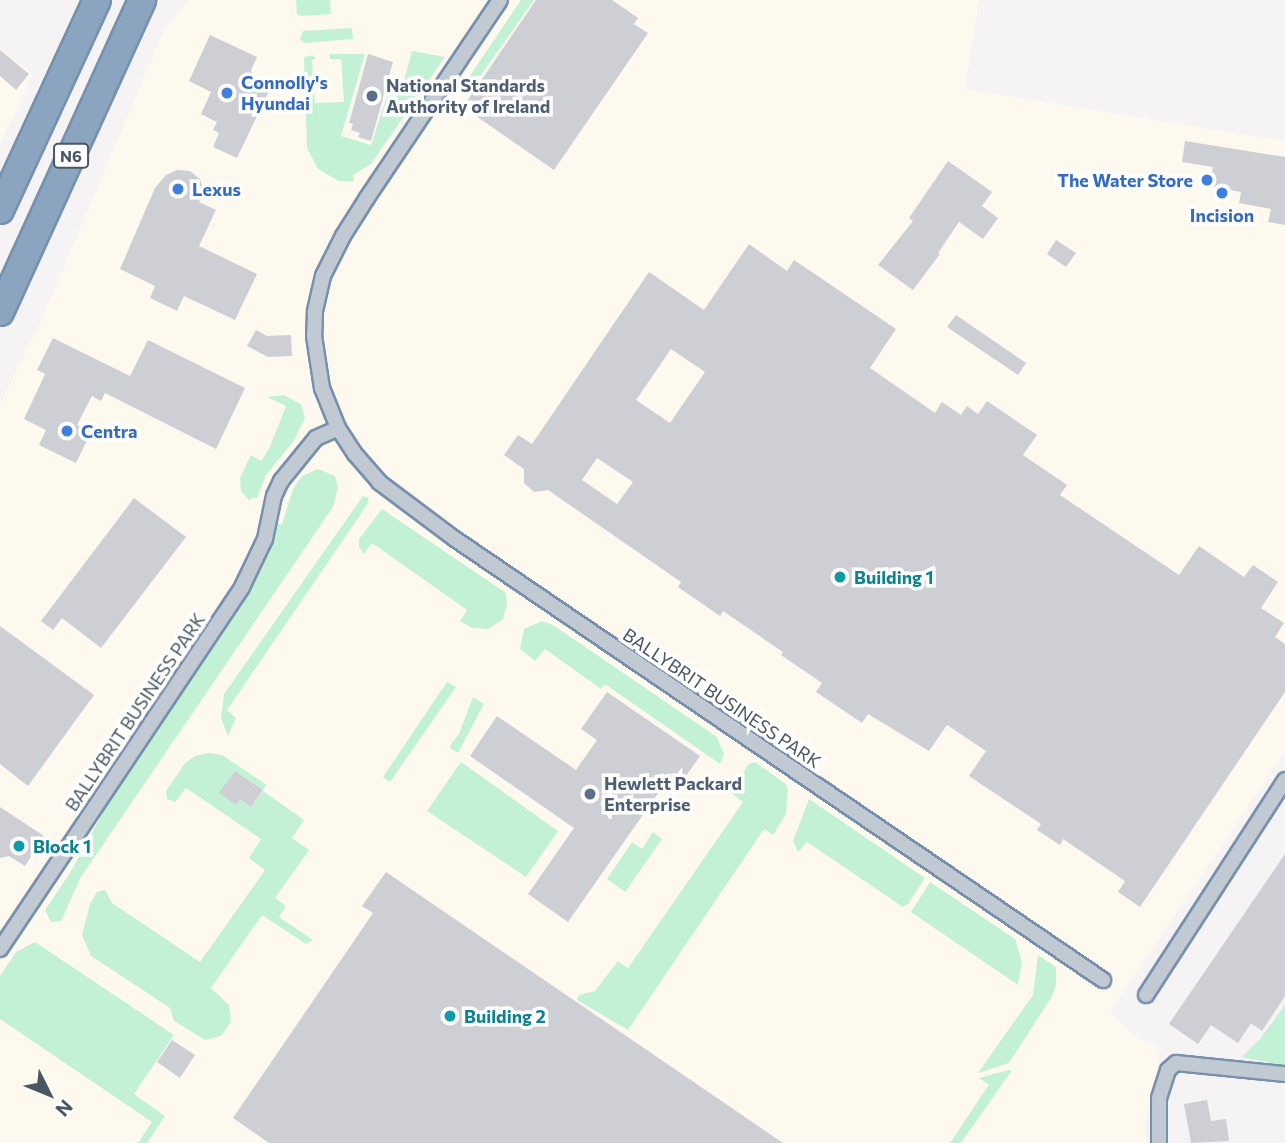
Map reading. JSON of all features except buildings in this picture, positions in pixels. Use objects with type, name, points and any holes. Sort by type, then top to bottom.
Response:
[{"type":"highway","name":"N6","points":[[0,210],[97,0]]},
{"type":"highway","name":"N6","points":[[0,312],[142,0]]},
{"type":"street","name":"BALLYBRIT BUSINESS PARK","points":[[500,0],[367,198],[324,275],[314,336],[322,388],[338,428],[379,482],[455,539],[1103,980]]},
{"type":"street","name":"BALLYBRIT BUSINESS PARK","points":[[0,949],[242,587],[265,539],[274,496],[281,481],[316,438],[338,428]]},
{"type":"street","points":[[1146,995],[1285,780]]},
{"type":"street","points":[[1159,1143],[1159,1098],[1168,1070],[1176,1063],[1285,1074]]},
{"type":"shaded area","points":[[189,0],[979,0],[965,89],[1285,141],[1285,751],[1110,1012],[1137,1038],[1161,1048],[1145,1127],[1147,1143],[0,1143],[0,404],[44,314],[164,30]]},
{"type":"shaded area","points":[[0,48],[33,75],[0,144]]},
{"type":"green space","points":[[296,0],[330,0],[331,14],[301,16],[297,14]]},
{"type":"green space","points":[[521,0],[534,0],[476,82],[469,77]]},
{"type":"green space","points":[[352,28],[353,39],[304,43],[300,39],[303,31]]},
{"type":"green space","points":[[412,51],[445,57],[371,164],[353,175],[354,181],[339,181],[318,169],[307,148],[304,57],[313,55],[316,59],[312,60],[315,103],[344,102],[341,59],[330,59],[329,54],[365,54],[341,136],[371,145],[390,87],[402,88]]},
{"type":"green space","points":[[284,395],[301,404],[305,418],[293,442],[266,475],[257,498],[252,497],[250,501],[241,491],[240,478],[251,455],[261,461],[269,449],[286,406],[267,397]]},
{"type":"green space","points":[[318,469],[335,476],[338,487],[333,507],[81,877],[61,921],[51,922],[45,910],[70,873],[111,798],[242,605],[270,552],[276,525],[282,524],[293,489],[302,476]]},
{"type":"green space","points":[[363,496],[369,498],[367,505],[227,710],[236,718],[228,736],[221,718],[224,694]]},
{"type":"green space","points":[[382,509],[506,593],[507,604],[503,619],[488,629],[472,628],[460,621],[467,610],[372,543],[364,554],[359,547],[359,539]]},
{"type":"green space","points":[[542,621],[553,625],[717,737],[724,754],[720,764],[605,684],[601,689],[545,649],[535,661],[520,649],[524,629]]},
{"type":"green space","points":[[447,682],[456,687],[390,782],[383,777]]},
{"type":"green space","points":[[473,697],[484,704],[458,753],[449,747],[459,734]]},
{"type":"green space","points":[[209,753],[222,755],[267,785],[263,790],[235,771],[220,793],[236,805],[240,799],[251,807],[263,791],[304,820],[292,838],[309,850],[275,898],[286,906],[279,917],[313,940],[306,944],[262,915],[211,988],[229,1005],[231,1022],[221,1036],[205,1040],[174,1021],[170,1008],[91,956],[82,935],[90,904],[97,892],[105,890],[112,903],[200,962],[265,870],[249,858],[261,839],[186,788],[175,802],[167,799],[166,791],[185,763],[195,756]]},
{"type":"green space","points":[[461,762],[558,831],[526,877],[427,811]]},
{"type":"green space","points":[[755,762],[786,784],[786,814],[773,835],[764,829],[628,1030],[577,1000],[579,995],[595,991],[618,961],[628,968],[743,802],[730,792],[749,764]]},
{"type":"green space","points":[[809,799],[925,878],[908,904],[903,907],[807,842],[798,852],[793,841]]},
{"type":"green space","points":[[653,832],[662,839],[625,892],[607,879],[632,842],[642,849]]},
{"type":"green space","points":[[930,882],[1015,939],[1022,962],[1018,985],[911,912]]},
{"type":"green space","points":[[35,942],[174,1035],[134,1094],[165,1116],[147,1143],[138,1143],[152,1122],[0,1019],[0,976],[16,952]]},
{"type":"green space","points":[[1038,955],[1056,967],[1056,985],[1051,998],[1009,1063],[978,1073],[1033,995]]},
{"type":"green space","points":[[1285,1005],[1285,1066],[1242,1057],[1260,1039]]},
{"type":"green space","points":[[1012,1070],[961,1143],[950,1143],[989,1085],[979,1078]]},
{"type":"place","name":"Connolly's Hyundai","points":[[227,93]]},
{"type":"place","name":"National Standards Authority of Ireland","points":[[372,96]]},
{"type":"place","name":"The Water Store","points":[[1207,180]]},
{"type":"place","name":"Lexus","points":[[178,189]]},
{"type":"place","name":"Incision","points":[[1222,193]]},
{"type":"place","name":"Centra","points":[[67,431]]},
{"type":"place","name":"Building 1","points":[[840,577]]},
{"type":"place","name":"Hewlett Packard Enterprise","points":[[590,794]]},
{"type":"place","name":"Block 1","points":[[19,846]]},
{"type":"place","name":"Building 2","points":[[450,1016]]}]
